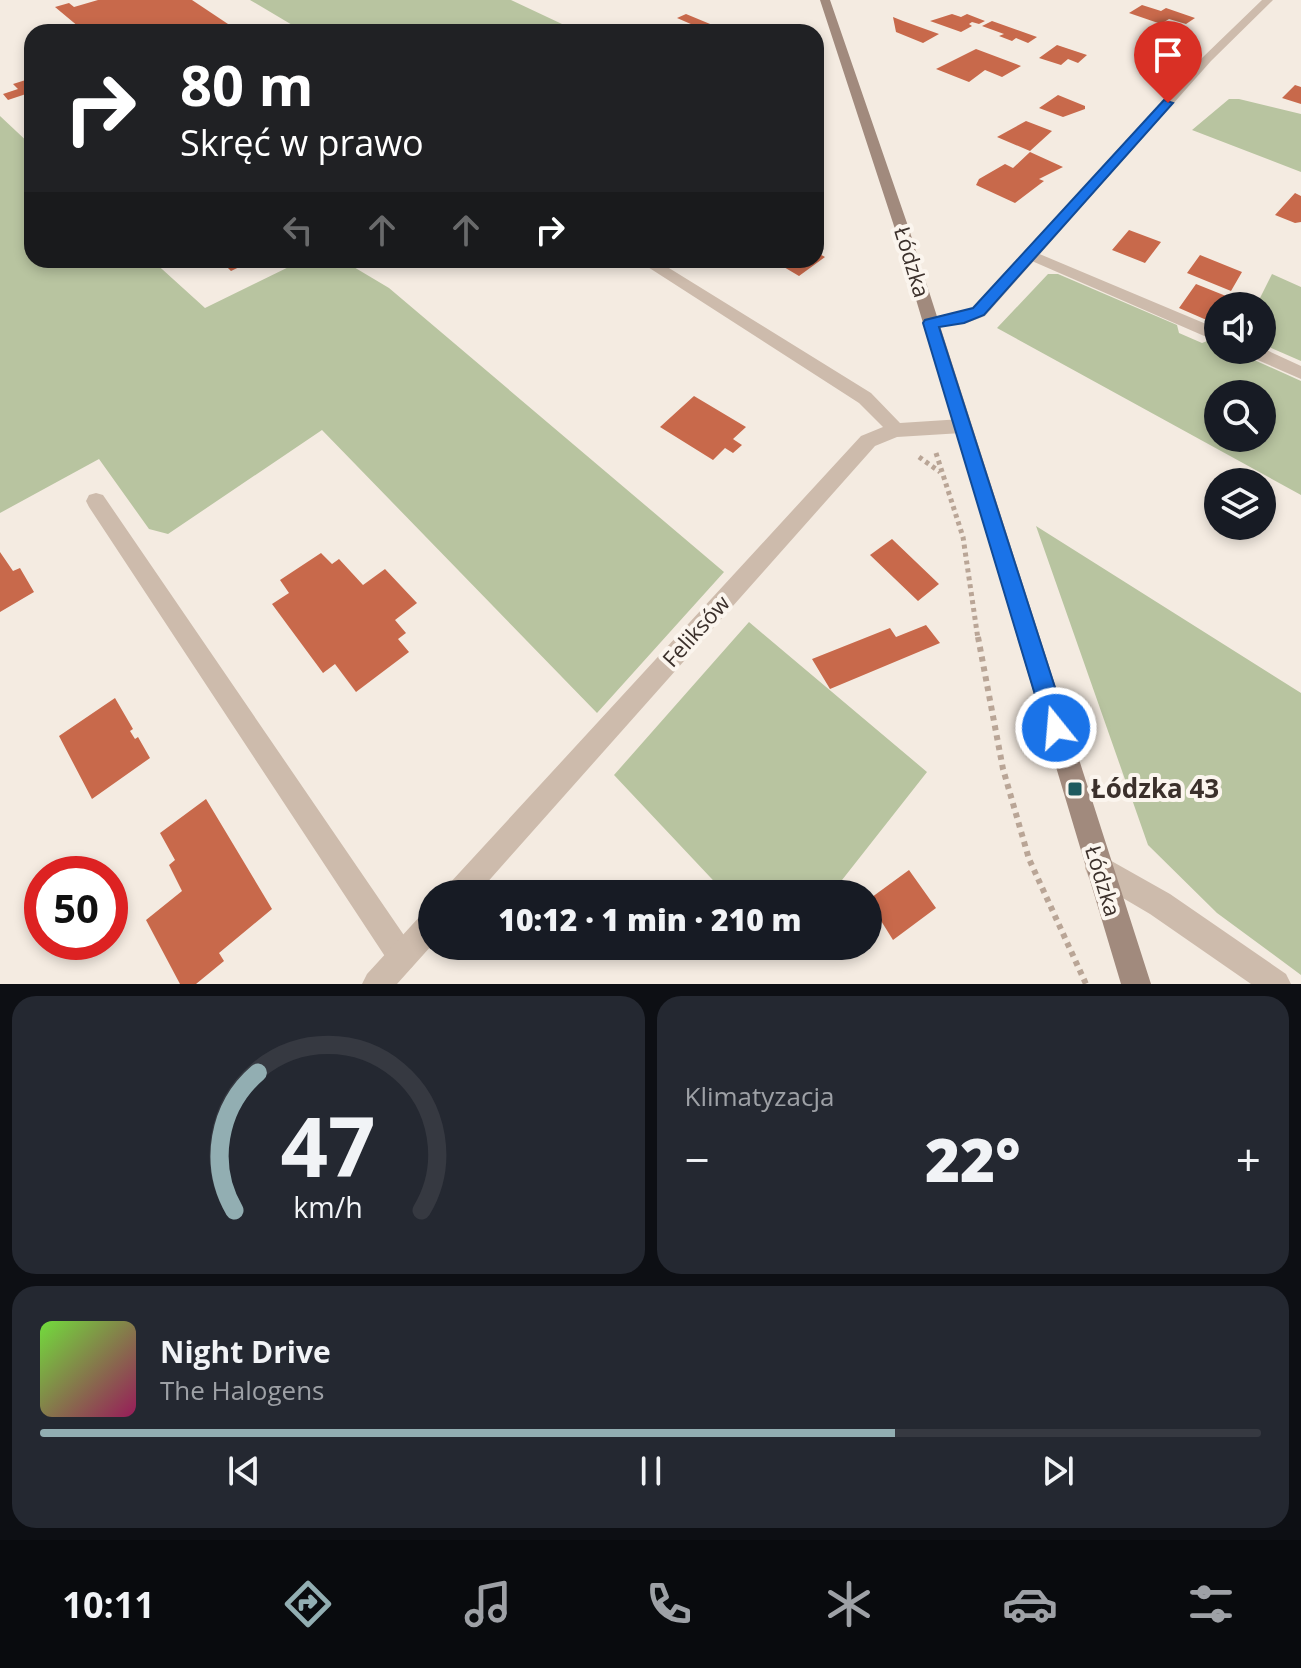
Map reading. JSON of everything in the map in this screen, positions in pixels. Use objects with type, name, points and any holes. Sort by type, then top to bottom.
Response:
[{"type":"main road","name":"Łódzka","points":[[825,0],[931,323],[1136,984]]},
{"type":"street","points":[[931,323],[964,318],[979,312],[1207,59],[1268,0]]},
{"type":"street","points":[[1030,255],[1204,330]]},
{"type":"street","points":[[658,268],[865,398],[895,430]]},
{"type":"street","points":[[1276,362],[1301,373]]},
{"type":"street","name":"Feliksów","points":[[472,880],[868,441],[895,430],[962,426]]},
{"type":"street","points":[[96,501],[402,957]]},
{"type":"street","points":[[1099,868],[1160,904],[1276,984]]},
{"type":"street","points":[[377,984],[418,939]]},
{"type":"path","points":[[936,452],[963,537],[984,681],[1003,769],[1029,859],[1086,984]]},
{"type":"green space","points":[[250,0],[511,0],[562,24],[290,24]]},
{"type":"green space","points":[[1229,99],[1301,114],[1301,172],[1192,130]]},
{"type":"green space","points":[[0,116],[24,138],[24,268],[161,268],[205,308],[287,268],[355,268],[389,288],[724,572],[597,713],[322,430],[168,534],[149,529],[99,459],[0,513]]},
{"type":"green space","points":[[1048,274],[1058,274],[1177,325],[1179,333],[1204,342],[1204,364],[1263,364],[1301,381],[1301,495],[1276,481],[1276,468],[1252,468],[1223,452],[1276,452],[1276,380],[1204,380],[1204,442],[997,328]]},
{"type":"green space","points":[[1272,274],[1301,287],[1301,361],[1276,350],[1276,292],[1263,292]]},
{"type":"green space","points":[[1036,526],[1301,693],[1301,975],[1217,913],[1148,845]]},
{"type":"green space","points":[[749,622],[927,772],[842,880],[713,880],[614,775]]},
{"type":"building","points":[[98,0],[192,0],[228,24],[75,24],[55,7],[69,3],[74,7]]},
{"type":"building","points":[[1142,5],[1161,11],[1166,8],[1195,18],[1186,24],[1169,19],[1161,24],[1129,13]]},
{"type":"building","points":[[686,14],[710,24],[691,24],[677,18]]},
{"type":"building","points":[[952,14],[961,17],[967,14],[985,21],[979,24],[972,22],[969,24],[972,26],[961,32],[930,21]]},
{"type":"building","points":[[893,17],[939,34],[923,43],[896,32]]},
{"type":"building","points":[[992,21],[1037,37],[1028,43],[1016,38],[1012,41],[999,36],[1004,34],[982,26]]},
{"type":"building","points":[[1057,45],[1087,55],[1078,63],[1068,59],[1061,65],[1039,58]]},
{"type":"building","points":[[976,49],[1021,66],[1002,77],[985,70],[969,82],[936,69]]},
{"type":"building","points":[[24,81],[24,95],[8,100],[3,94],[18,89],[13,84]]},
{"type":"building","points":[[1295,85],[1301,87],[1301,104],[1282,98]]},
{"type":"building","points":[[1058,95],[1085,106],[1085,109],[1063,117],[1039,108]]},
{"type":"building","points":[[1026,121],[1052,131],[1030,151],[997,137]]},
{"type":"building","points":[[1030,152],[1063,167],[1039,179],[1044,181],[1015,203],[976,185],[979,179],[1005,164],[1013,168]]},
{"type":"building","points":[[1295,193],[1301,196],[1301,222],[1295,223],[1275,215]]},
{"type":"building","points":[[1129,230],[1161,242],[1145,263],[1112,250]]},
{"type":"building","points":[[1200,255],[1242,272],[1231,291],[1187,273]]},
{"type":"building","points":[[786,268],[810,268],[799,276]]},
{"type":"building","points":[[1196,284],[1216,292],[1204,292],[1204,319],[1179,308]]},
{"type":"building","points":[[694,396],[746,427],[733,439],[742,445],[733,453],[725,448],[713,460],[660,427]]},
{"type":"building","points":[[892,539],[939,584],[918,601],[870,555]]},
{"type":"building","points":[[0,552],[13,571],[20,568],[34,592],[0,612]]},
{"type":"building","points":[[321,553],[332,564],[339,559],[363,585],[385,569],[417,603],[395,620],[406,633],[398,639],[409,652],[356,692],[335,664],[323,673],[272,604],[289,593],[280,580]]},
{"type":"building","points":[[926,625],[940,643],[830,689],[812,659],[890,628],[896,637]]},
{"type":"building","points":[[115,698],[133,729],[130,731],[135,739],[138,737],[150,758],[92,799],[59,736]]},
{"type":"building","points":[[206,799],[272,909],[219,953],[224,961],[196,984],[180,984],[146,920],[182,891],[169,865],[175,860],[160,833]]},
{"type":"building","points":[[909,870],[936,908],[893,940],[882,922],[882,890]]},
{"type":"place","name":"Łódzka 43","points":[[1075,789]]},
{"type":"route","points":[[1056,728],[931,323],[964,318],[979,312],[1168,103]]}]
